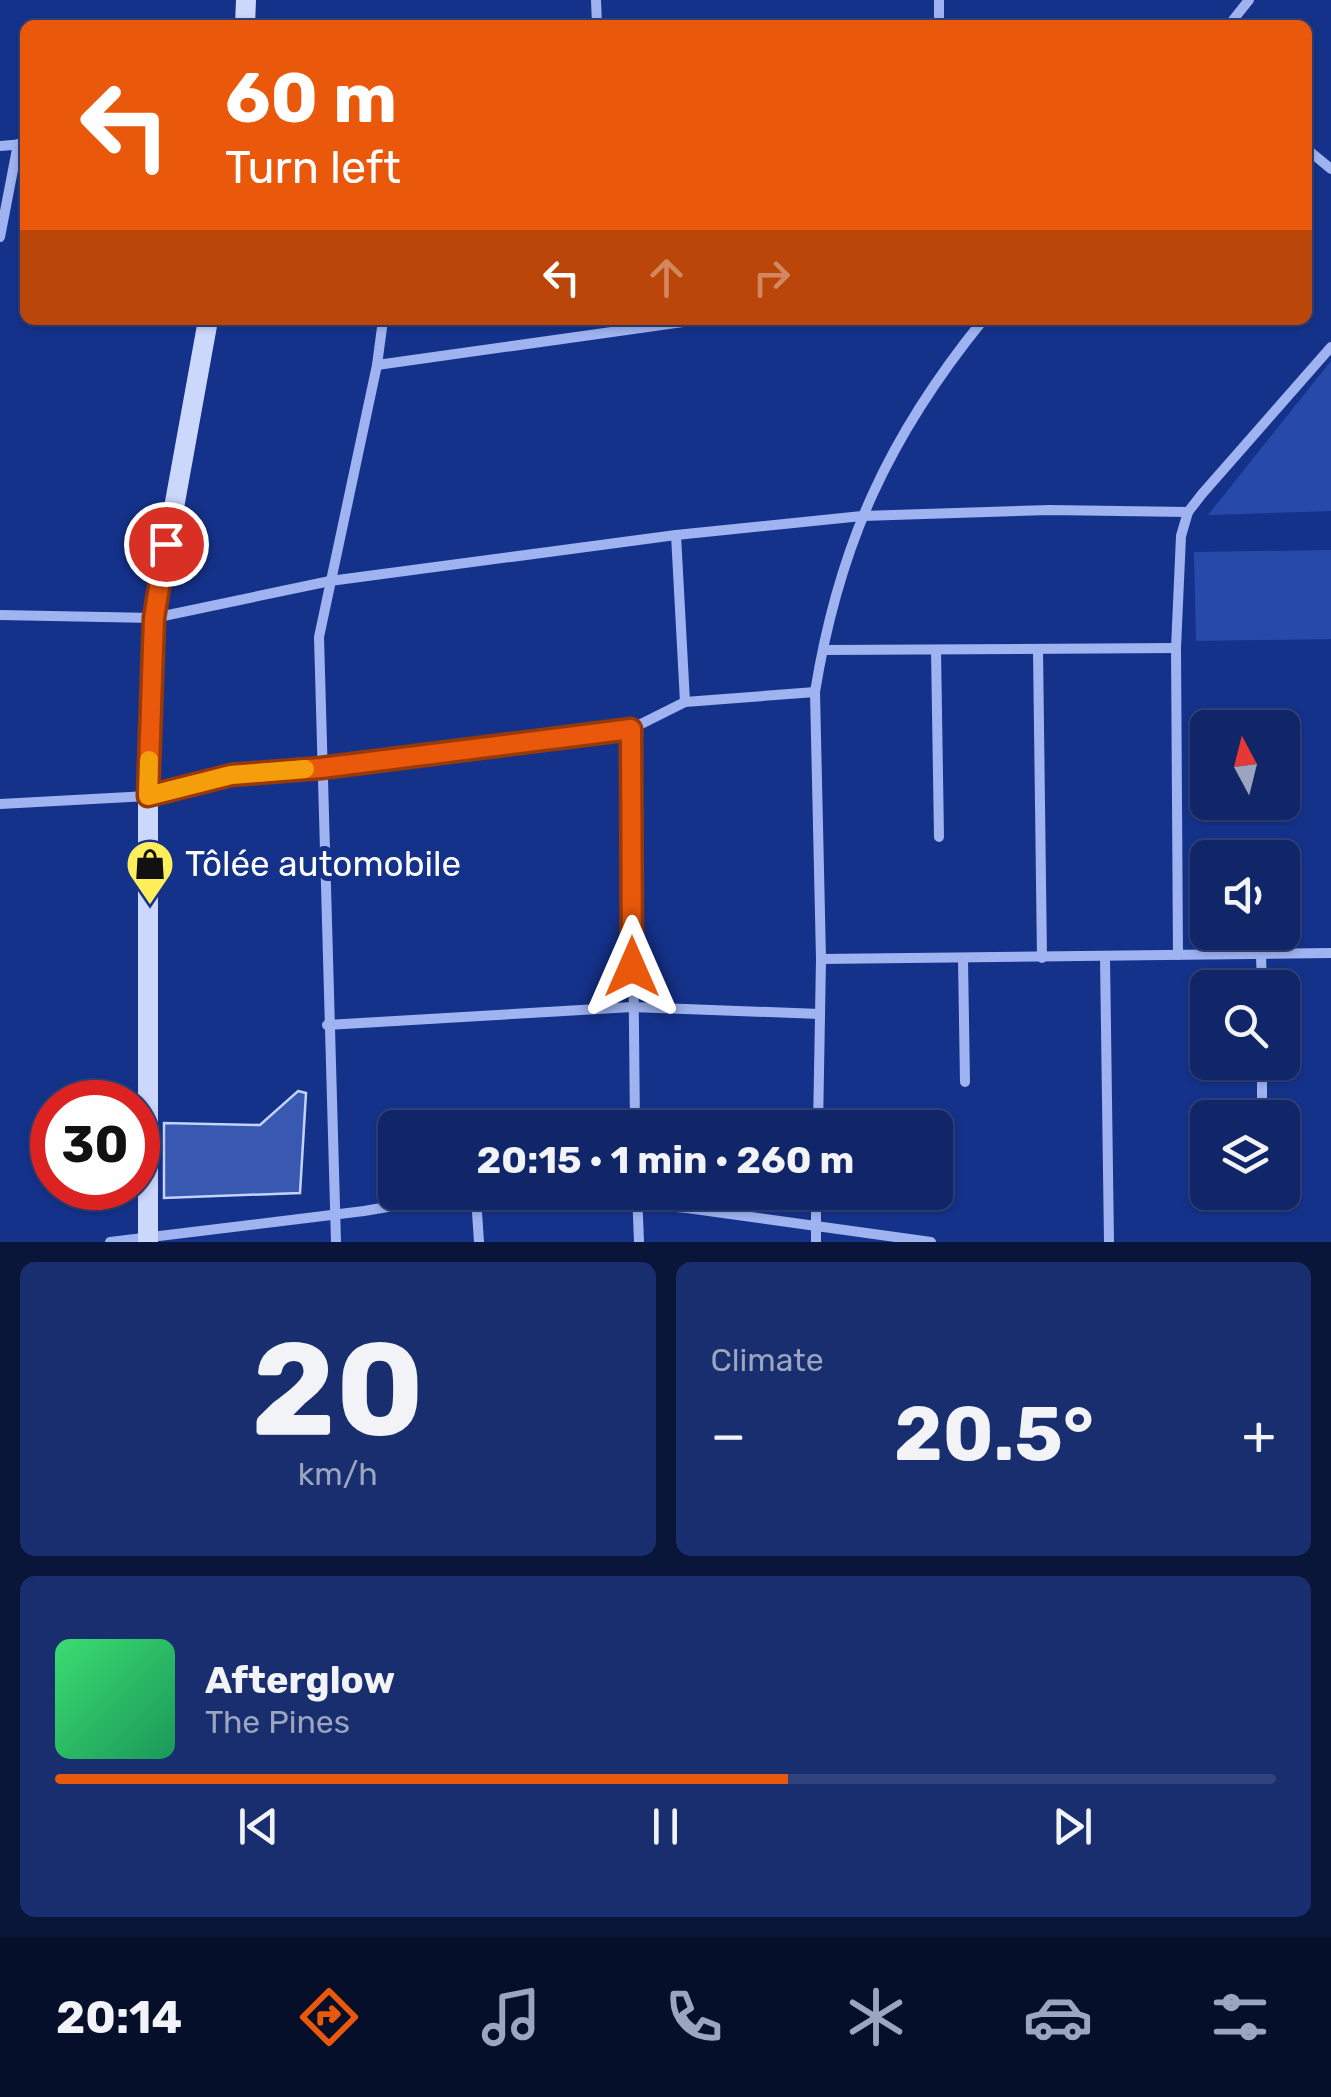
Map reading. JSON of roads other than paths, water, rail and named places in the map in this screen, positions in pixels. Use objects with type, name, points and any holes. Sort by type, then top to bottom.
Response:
[{"type":"main road","points":[[148,1239],[148,796],[154,618],[207,325]]},
{"type":"street","points":[[1233,20],[1249,0]]},
{"type":"street","points":[[0,237],[20,152]]},
{"type":"street","points":[[336,1242],[319,637],[382,325]]},
{"type":"street","points":[[377,366],[649,325]]},
{"type":"street","points":[[818,1110],[821,959],[815,692],[836,590],[862,516],[896,444],[942,370],[980,325]]},
{"type":"street","points":[[1178,955],[1176,648],[1181,536],[1188,512],[1331,347]]},
{"type":"street","points":[[0,615],[154,618],[330,581],[676,535],[862,516],[1049,510],[1188,512]]},
{"type":"street","points":[[676,535],[685,702]]},
{"type":"street","points":[[824,650],[1176,648]]},
{"type":"street","points":[[936,650],[939,838]]},
{"type":"street","points":[[1038,650],[1042,958]]},
{"type":"street","points":[[0,804],[148,796],[231,775],[321,768],[631,729],[685,702],[815,692]]},
{"type":"street","points":[[631,729],[635,1110]]},
{"type":"street","points":[[821,959],[1331,952]]},
{"type":"street","points":[[1262,955],[1262,970]]},
{"type":"street","points":[[1106,957],[1108,1242]]},
{"type":"street","points":[[962,959],[966,1082]]},
{"type":"street","points":[[328,1025],[632,1006],[820,1014]]},
{"type":"street","points":[[110,1242],[378,1207]]},
{"type":"street","points":[[477,1210],[478,1242]]},
{"type":"street","points":[[638,1210],[639,1242]]},
{"type":"street","points":[[711,1210],[930,1242]]},
{"type":"street","points":[[816,1210],[816,1242]]},
{"type":"place","name":"Tôlée automobile","points":[[150,906]]}]
